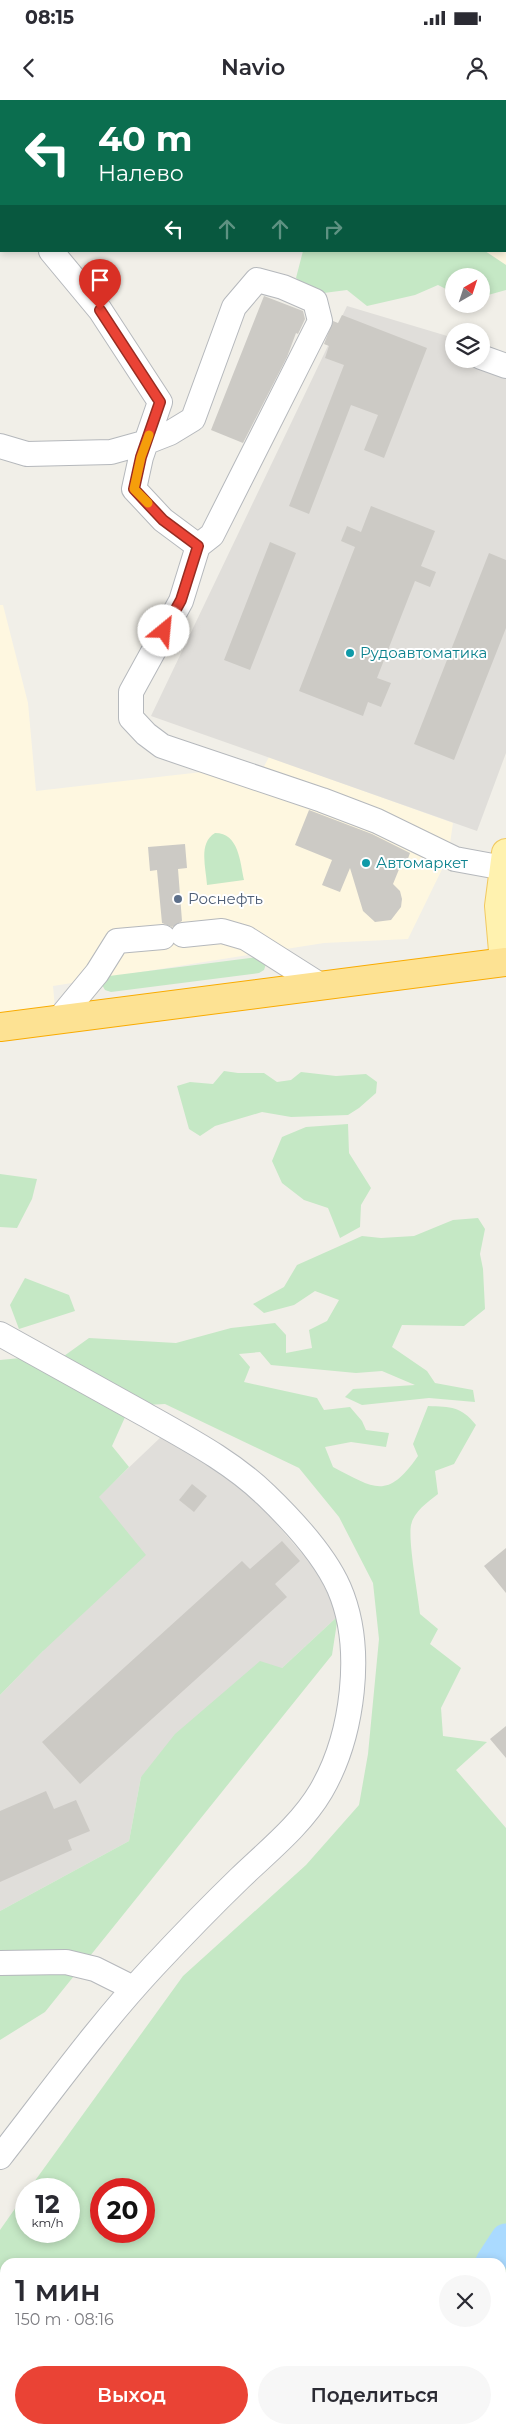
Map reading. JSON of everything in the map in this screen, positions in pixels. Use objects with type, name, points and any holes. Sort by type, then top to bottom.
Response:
[{"type":"highway","points":[[0,1027],[505,962]]},
{"type":"main road","points":[[505,860],[499,906],[505,962]]},
{"type":"street","points":[[52,252],[100,310],[160,402],[193,419]]},
{"type":"street","points":[[0,446],[27,454],[111,452],[170,433],[193,419],[234,307],[257,280],[283,287],[315,301],[320,321],[212,535],[198,546],[181,600],[131,692],[131,718],[146,734],[162,746],[294,790],[377,822],[455,859],[505,860]]},
{"type":"street","points":[[490,360],[506,366]]},
{"type":"street","points":[[134,489],[146,442],[160,402]]},
{"type":"street","points":[[111,452],[134,489],[163,520],[198,546]]},
{"type":"street","points":[[59,1019],[97,973],[117,941],[222,932],[246,938],[320,985]]},
{"type":"street","points":[[0,1334],[183,1436],[227,1464],[265,1494],[320,1556],[339,1588],[350,1624],[352,1664],[350,1709],[340,1750],[320,1792],[294,1826],[206,1911],[134,1988],[0,2157]]},
{"type":"street","points":[[0,1963],[66,1962],[96,1969],[134,1988]]},
{"type":"shaded area","points":[[486,252],[506,252],[506,265]]},
{"type":"shaded area","points":[[347,306],[445,335],[445,368],[490,368],[490,357],[506,354],[506,753],[477,831],[151,716]]},
{"type":"shaded area","points":[[0,605],[3,605],[28,703],[36,791],[228,769],[259,776],[269,757],[453,823],[448,857],[408,939],[324,943],[53,986],[55,1008],[0,1014]]},
{"type":"shaded area","points":[[162,1436],[203,1460],[256,1500],[317,1571],[338,1616],[282,1668],[141,1777],[129,1841],[0,1911],[0,1695],[43,1651],[99,1496]]},
{"type":"green space","points":[[303,252],[486,252],[506,265],[506,290],[490,294],[490,268],[445,268],[445,288],[438,285],[415,295],[367,306],[347,290],[316,294],[296,278]]},
{"type":"green space","points":[[215,833],[223,834],[234,843],[244,880],[207,885],[205,849],[206,843]]},
{"type":"green space","points":[[257,957],[266,964],[264,970],[259,973],[111,992],[105,990],[102,985],[109,976]]},
{"type":"green space","points":[[224,1071],[264,1073],[277,1082],[291,1080],[301,1072],[336,1076],[366,1074],[377,1082],[376,1093],[348,1115],[291,1117],[262,1112],[215,1126],[200,1136],[189,1129],[177,1086],[190,1082],[213,1084]]},
{"type":"green space","points":[[348,1124],[349,1153],[371,1188],[361,1205],[360,1227],[340,1238],[328,1208],[304,1200],[282,1183],[272,1161],[282,1137],[306,1127]]},
{"type":"green space","points":[[0,1174],[37,1179],[32,1199],[17,1228],[0,1227]]},
{"type":"green space","points":[[478,1218],[485,1229],[480,1254],[483,1269],[485,1309],[464,1326],[402,1325],[392,1347],[427,1371],[435,1383],[473,1390],[475,1402],[429,1398],[362,1405],[345,1397],[353,1389],[415,1385],[382,1371],[356,1373],[271,1365],[260,1352],[239,1354],[250,1367],[244,1382],[317,1398],[324,1410],[350,1407],[362,1421],[366,1430],[389,1433],[386,1447],[351,1442],[325,1447],[333,1467],[370,1485],[388,1485],[397,1480],[418,1456],[413,1444],[428,1406],[455,1409],[465,1414],[476,1425],[454,1464],[435,1471],[438,1494],[415,1515],[410,1533],[420,1614],[438,1629],[430,1644],[461,1668],[441,1708],[443,1736],[487,1742],[456,1770],[506,1828],[506,2258],[0,2258],[0,2230],[15,2209],[15,2243],[80,2243],[80,2178],[37,2178],[183,1976],[306,1865],[359,1805],[368,1754],[379,1639],[373,1583],[339,1517],[299,1468],[165,1404],[146,1405],[64,1356],[89,1338],[176,1343],[231,1328],[275,1323],[286,1335],[286,1353],[312,1348],[309,1330],[327,1321],[339,1300],[315,1291],[294,1305],[264,1313],[253,1304],[284,1287],[297,1265],[362,1236],[381,1238],[414,1236],[453,1220]]},
{"type":"green space","points":[[25,1278],[69,1295],[75,1311],[19,1329],[10,1305]]},
{"type":"green space","points":[[21,1358],[126,1415],[112,1446],[129,1467],[99,1497],[146,1555],[43,1651],[0,1695],[0,1360]]},
{"type":"green space","points":[[338,1616],[332,1655],[45,2012],[0,2040],[0,1911],[129,1841],[141,1777],[175,1734],[260,1661],[282,1668]]},
{"type":"building","points":[[264,296],[303,311],[305,319],[298,334],[296,333],[287,357],[243,443],[211,430]]},
{"type":"building","points":[[342,315],[427,348],[384,458],[364,450],[378,415],[351,405],[309,514],[289,506],[344,365],[325,358],[329,346],[324,344],[333,321],[338,323]]},
{"type":"building","name":"Рудоавтоматика","points":[[371,506],[435,531],[421,566],[436,572],[430,587],[415,581],[377,678],[391,683],[381,707],[368,702],[363,716],[299,691],[355,547],[341,541],[347,526],[361,532]]},
{"type":"building","points":[[270,542],[296,553],[250,670],[224,660]]},
{"type":"building","points":[[489,553],[506,560],[506,628],[454,760],[414,744]]},
{"type":"building","name":"Автомаркет","points":[[309,810],[372,834],[410,853],[406,864],[402,862],[393,884],[400,891],[402,899],[401,907],[391,920],[375,922],[363,911],[350,868],[340,892],[322,885],[332,860],[295,845]]},
{"type":"building","points":[[185,844],[187,868],[178,869],[182,921],[172,927],[162,923],[157,870],[150,871],[148,847]]},
{"type":"building","points":[[192,1484],[207,1496],[194,1512],[179,1500]]},
{"type":"building","points":[[282,1541],[300,1561],[275,1584],[287,1597],[80,1784],[42,1742],[242,1561],[250,1569]]},
{"type":"building","points":[[506,1548],[506,1593],[484,1566]]},
{"type":"building","points":[[506,1726],[506,1758],[490,1739]]},
{"type":"building","points":[[46,1791],[54,1809],[76,1800],[90,1831],[68,1840],[72,1850],[0,1882],[0,1811]]},
{"type":"waterway","points":[[494,2258],[506,2239]]},
{"type":"slow traffic","points":[[148,503],[134,489],[141,457],[149,435]]},
{"type":"place","name":"Рудоавтоматика","points":[[350,653]]},
{"type":"place","name":"Автомаркет","points":[[366,863]]},
{"type":"place","name":"Роснефть","points":[[178,899]]},
{"type":"route","points":[[100,310],[160,402],[141,457],[134,489],[163,520],[198,546],[181,600],[164,631]]}]
